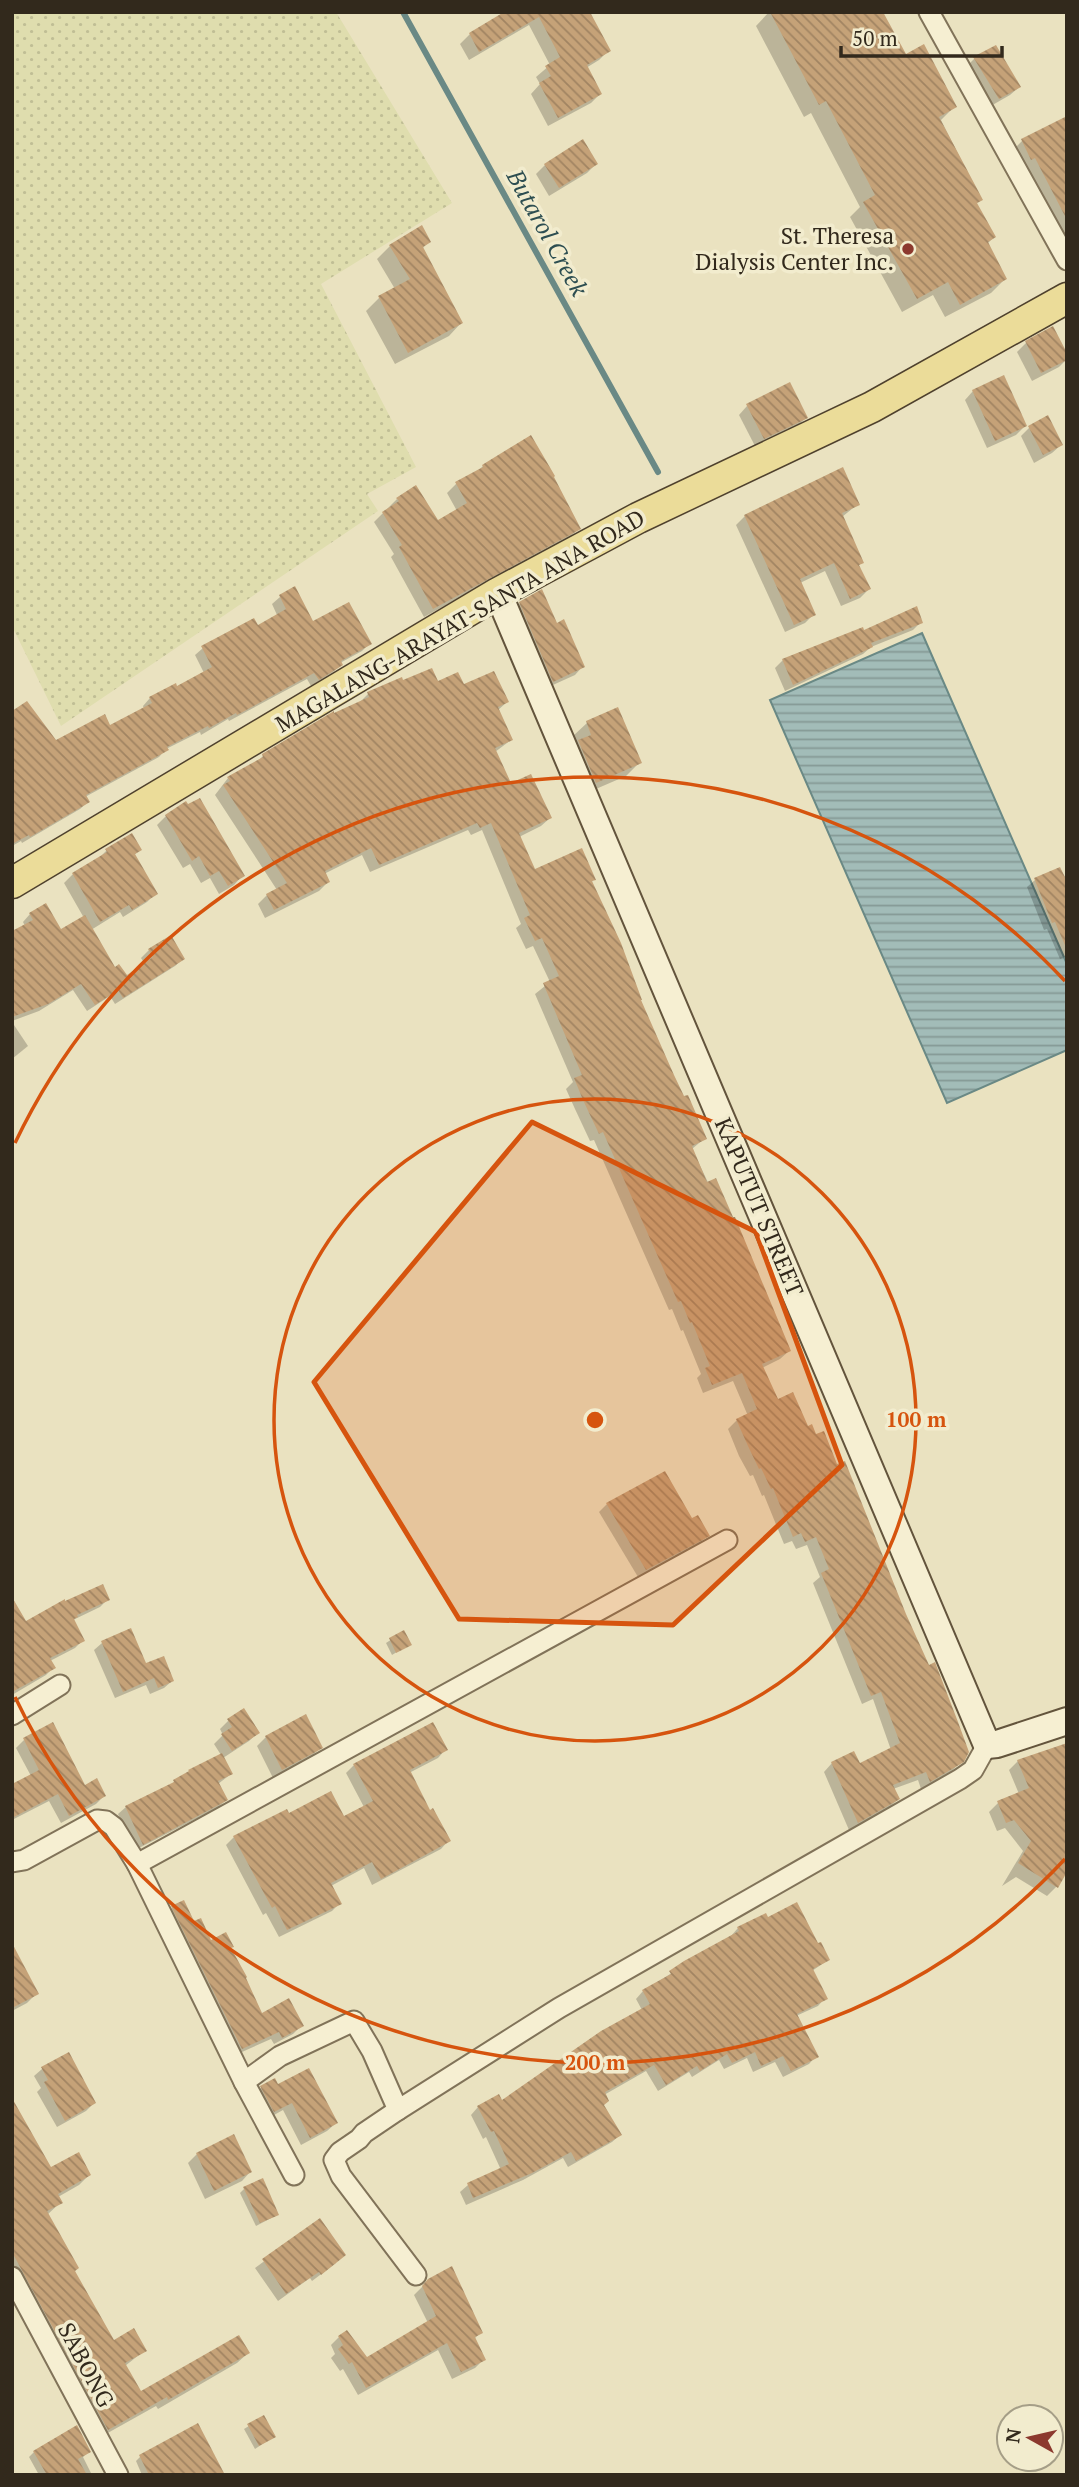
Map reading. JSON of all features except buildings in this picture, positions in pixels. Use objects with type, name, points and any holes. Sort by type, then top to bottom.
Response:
[{"type":"main road","name":"MAGALANG-ARAYAT-SANTA ANA ROAD","points":[[12,883],[498,593],[638,518],[872,407],[1067,298]]},
{"type":"street","points":[[929,12],[1067,260]]},
{"type":"street","name":"KAPUTUT STREET","points":[[498,593],[988,1745]]},
{"type":"street","points":[[137,1864],[727,1540]]},
{"type":"street","points":[[12,1715],[60,1685]]},
{"type":"street","points":[[416,2275],[341,2176],[334,2160],[346,2147],[398,2110],[559,2008],[960,1779],[973,1770],[988,1745],[1067,1721]]},
{"type":"street","points":[[12,1863],[24,1860],[97,1820],[106,1821],[114,1827],[137,1864],[244,2082],[294,2175]]},
{"type":"street","points":[[244,2082],[280,2056],[354,2021],[372,2051],[398,2110]]},
{"type":"street","name":"SABONG","points":[[12,2277],[118,2475]]},
{"type":"highlighted area","points":[[532,1122],[756,1232],[842,1465],[673,1625],[459,1619],[314,1382]]},
{"type":"shaded area","points":[[12,12],[336,12],[452,203],[321,284],[416,467],[367,494],[378,511],[61,726],[12,626]]},
{"type":"water","points":[[922,633],[1067,964],[1067,1050],[947,1103],[770,700]]},
{"type":"waterway","name":"Butarol Creek","points":[[403,12],[658,472]]},
{"type":"place","name":"St. Theresa Dialysis Center Inc.","points":[[908,249]]}]
